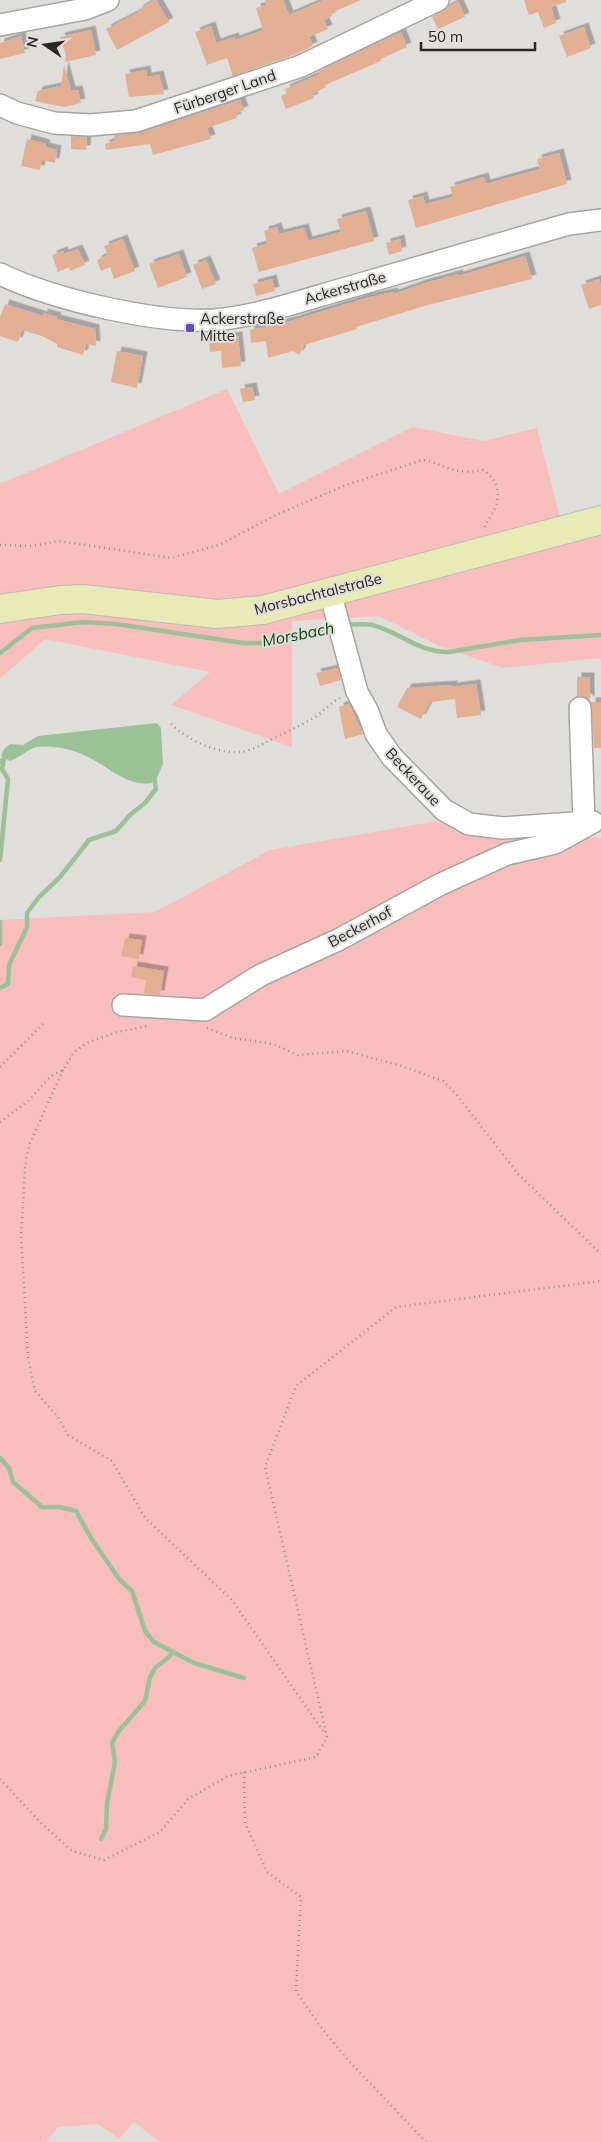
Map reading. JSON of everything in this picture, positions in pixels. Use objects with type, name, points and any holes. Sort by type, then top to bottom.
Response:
[{"type":"main road","name":"Morsbachtalstraße","points":[[0,609],[54,600],[83,599],[182,611],[236,613],[332,602],[484,550],[601,520]]},
{"type":"street","points":[[0,25],[85,9],[108,0]]},
{"type":"street","name":"Fürberger Land","points":[[0,105],[18,113],[54,123],[90,125],[136,121],[300,66],[438,0]]},
{"type":"street","name":"Ackerstraße","points":[[0,274],[35,288],[114,309],[183,320],[225,319],[282,306],[569,224],[601,220]]},
{"type":"street","name":"Beckeraue","points":[[332,602],[357,692],[368,712],[376,734],[392,757],[444,810],[469,824],[503,828],[593,822]]},
{"type":"street","points":[[580,708],[593,822]]},
{"type":"street","name":"Beckerhof","points":[[123,1005],[204,1010],[261,975],[338,940],[441,884],[507,854],[555,843],[593,822]]},
{"type":"path","points":[[0,545],[31,546],[59,541],[171,558],[219,545],[276,515],[337,489],[422,460],[431,460],[453,470],[475,472],[483,470],[492,476],[498,493],[496,506],[485,525],[482,536],[484,550]]},
{"type":"path","points":[[171,724],[184,736],[206,746],[235,752],[245,751],[260,747],[323,712],[337,700],[357,692]]},
{"type":"path","points":[[0,1067],[44,1024]]},
{"type":"path","points":[[151,1025],[117,1032],[87,1042],[74,1052],[29,1145],[25,1168],[21,1236],[28,1357],[35,1390],[58,1417],[68,1435],[112,1460],[145,1518],[232,1600],[327,1738]]},
{"type":"path","points":[[200,1025],[234,1038],[273,1044],[298,1055],[346,1051],[402,1066],[443,1081],[458,1095],[518,1174],[601,1254]]},
{"type":"path","points":[[0,1122],[28,1100],[51,1076],[64,1070]]},
{"type":"path","points":[[0,1779],[40,1822],[72,1851],[104,1860],[160,1832],[188,1799],[228,1776],[316,1757],[327,1738],[265,1467],[296,1386],[396,1307],[601,1281]]},
{"type":"path","points":[[244,1772],[245,1823],[267,1872],[302,1897],[296,1991],[320,2026],[348,2060],[426,2142]]},
{"type":"shaded area","points":[[227,389],[279,494],[413,427],[484,441],[537,428],[565,537],[601,526],[601,658],[503,668],[437,645],[379,616],[292,621],[292,747],[171,705],[210,672],[45,639],[0,679],[0,482],[2,483]]},
{"type":"shaded area","points":[[157,723],[161,728],[163,764],[155,782],[146,784],[128,780],[86,756],[62,748],[37,747],[10,761],[1,756],[4,749],[10,744],[23,745],[38,736]]},
{"type":"shaded area","points":[[437,821],[485,838],[601,838],[601,2142],[160,2142],[134,2122],[119,2139],[98,2124],[58,2127],[46,2142],[0,2142],[0,920],[155,912],[270,850]]},
{"type":"building","points":[[156,0],[169,22],[117,50],[106,29],[139,12],[138,10]]},
{"type":"building","points":[[265,0],[283,0],[289,15],[324,0],[361,0],[331,13],[332,16],[324,20],[328,29],[309,37],[313,46],[296,54],[233,76],[227,58],[207,65],[195,32],[211,26],[216,43],[234,37],[235,40],[263,30],[256,8],[266,5]]},
{"type":"building","points":[[524,0],[566,0],[566,2],[551,7],[556,23],[544,28],[538,12],[529,15]]},
{"type":"building","points":[[458,1],[465,17],[438,29],[432,17]]},
{"type":"building","points":[[584,27],[591,48],[567,57],[559,36]]},
{"type":"building","points":[[91,30],[96,55],[65,62],[66,55],[60,37]]},
{"type":"building","points":[[401,32],[407,47],[380,59],[381,61],[325,85],[326,87],[312,94],[314,98],[286,109],[281,96],[287,93],[285,89],[320,74],[319,71]]},
{"type":"building","points":[[21,36],[25,53],[0,59],[0,43]]},
{"type":"building","points":[[64,65],[71,91],[78,90],[81,103],[64,107],[35,101],[38,91],[61,86]]},
{"type":"building","points":[[146,70],[147,77],[159,75],[164,94],[129,97],[125,74]]},
{"type":"building","points":[[240,100],[244,110],[235,114],[237,118],[207,128],[211,139],[153,155],[150,144],[106,150],[105,144],[115,141],[114,135],[140,133]]},
{"type":"building","points":[[71,136],[87,137],[86,150],[71,149]]},
{"type":"building","points":[[27,139],[46,144],[45,147],[57,150],[55,163],[42,160],[40,170],[21,166]]},
{"type":"building","points":[[559,153],[567,184],[416,228],[408,200],[423,196],[425,204],[453,197],[450,187],[484,177],[486,184],[540,169],[537,159]]},
{"type":"building","points":[[366,211],[374,241],[259,272],[252,248],[267,244],[264,231],[277,227],[279,234],[304,228],[308,241],[341,232],[337,219]]},
{"type":"building","points":[[123,239],[135,271],[114,279],[110,267],[101,271],[97,260],[108,255],[104,246]]},
{"type":"building","points":[[400,239],[402,251],[389,255],[386,243]]},
{"type":"building","points":[[78,249],[85,265],[70,271],[69,267],[58,272],[52,255],[63,251],[64,254]]},
{"type":"building","points":[[179,254],[187,277],[158,288],[149,264]]},
{"type":"building","points":[[525,256],[532,279],[428,305],[356,327],[357,329],[304,345],[299,355],[293,351],[268,358],[266,341],[251,343],[250,330],[281,324],[366,298],[393,292],[394,294],[422,284],[458,274],[459,276]]},
{"type":"building","points":[[206,260],[216,284],[202,289],[193,265]]},
{"type":"building","points":[[272,279],[275,291],[256,296],[253,284]]},
{"type":"building","points":[[599,279],[601,305],[589,309],[581,285]]},
{"type":"building","points":[[5,304],[95,329],[96,346],[86,344],[83,355],[57,347],[57,344],[42,336],[22,330],[18,342],[0,336],[0,317]]},
{"type":"building","points":[[238,336],[241,366],[222,368],[221,351],[210,352],[209,339]]},
{"type":"building","points":[[117,351],[143,356],[137,388],[111,382]]},
{"type":"building","points":[[252,387],[255,400],[243,402],[240,389]]},
{"type":"building","points":[[338,668],[341,680],[320,686],[316,673]]},
{"type":"building","points":[[577,677],[590,677],[590,701],[585,697],[577,696]]},
{"type":"building","points":[[476,684],[481,715],[457,718],[455,699],[430,702],[421,719],[397,707],[407,688],[453,685],[453,687]]},
{"type":"building","points":[[591,702],[601,702],[601,748],[594,748]]},
{"type":"building","points":[[349,704],[363,734],[345,739],[339,707]]},
{"type":"building","points":[[125,938],[142,940],[139,959],[121,956]]},
{"type":"building","points":[[133,966],[164,971],[160,995],[144,993],[146,980],[131,977]]},
{"type":"waterway","name":"Morsbach","points":[[0,653],[32,628],[83,622],[116,624],[243,643],[261,643],[334,627]]},
{"type":"waterway","name":"Morsbach","points":[[344,625],[372,625],[392,632],[427,649],[449,652],[520,640],[601,635]]},
{"type":"waterway","points":[[0,762],[4,759],[2,769],[8,779],[0,860]]},
{"type":"waterway","points":[[0,988],[8,984],[9,965],[27,927],[27,913],[39,897],[60,877],[89,840],[116,831],[130,815],[145,803],[156,789],[154,776]]},
{"type":"waterway","points":[[0,922],[0,944]]},
{"type":"waterway","points":[[0,1458],[9,1468],[13,1482],[42,1507],[59,1507],[76,1511],[91,1538],[119,1579],[132,1591],[145,1631],[154,1642],[194,1663],[244,1678]]},
{"type":"waterway","points":[[101,1839],[106,1829],[107,1803],[115,1762],[112,1743],[118,1732],[145,1701],[150,1677],[156,1667],[169,1657],[172,1652]]},
{"type":"place","name":"Ackerstraße Mitte","points":[[190,328]]}]
